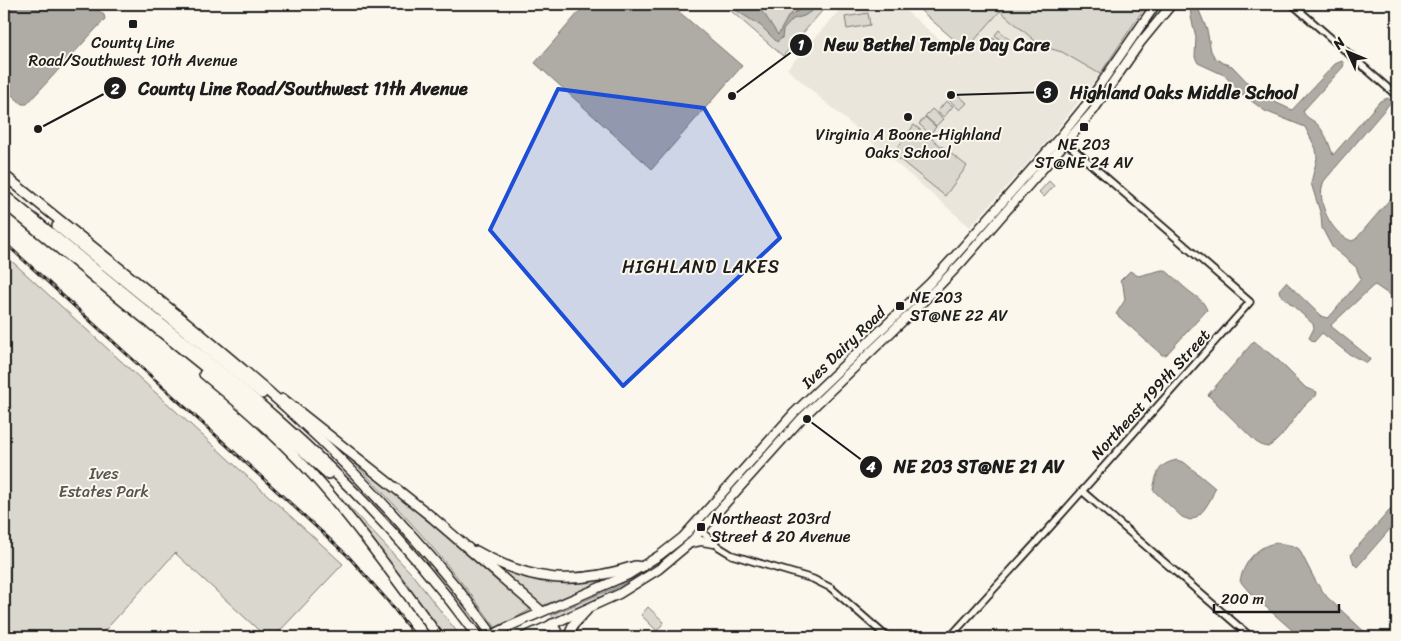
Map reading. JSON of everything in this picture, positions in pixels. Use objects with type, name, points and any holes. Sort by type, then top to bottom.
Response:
[{"type":"highway","points":[[4,175],[248,373],[318,425],[464,545],[541,612]]},
{"type":"highway","points":[[4,183],[269,400],[328,454],[423,554],[488,637]]},
{"type":"highway","points":[[4,195],[240,388],[317,455],[365,503],[421,565],[478,637]]},
{"type":"highway","points":[[4,203],[243,398],[331,477],[422,575],[470,637]]},
{"type":"highway","points":[[163,334],[178,352],[250,413],[320,483],[355,525],[439,637]]},
{"type":"highway","points":[[248,373],[358,476],[450,578],[494,637]]},
{"type":"highway","points":[[464,545],[505,567],[541,576],[581,578],[615,572],[635,566],[642,567]]},
{"type":"highway","points":[[569,637],[573,625],[586,610]]},
{"type":"highway","points":[[552,624],[560,637]]},
{"type":"main road","name":"Ives Dairy Road","points":[[488,637],[642,567],[666,551],[694,525],[794,413],[930,283],[1060,137],[1086,105],[1156,4]]},
{"type":"main road","name":"Ives Dairy Road","points":[[524,637],[586,610],[632,587],[659,569],[689,544],[801,419],[936,290],[1067,143],[1101,100],[1140,43],[1172,4]]},
{"type":"main road","points":[[694,525],[702,531]]},
{"type":"main road","points":[[689,544],[701,541],[714,543]]},
{"type":"main road","points":[[541,612],[552,624]]},
{"type":"street","points":[[1292,4],[1397,96]]},
{"type":"street","points":[[1060,137],[1067,143]]},
{"type":"street","name":"Northeast 199th Street","points":[[950,637],[1250,302],[1067,143]]},
{"type":"street","points":[[1082,491],[1250,637]]},
{"type":"street","points":[[702,531],[724,552],[746,561],[799,575],[831,588],[887,637]]},
{"type":"highlighted area","points":[[558,89],[704,108],[780,238],[623,386],[490,230]]},
{"type":"shaded area","points":[[4,4],[91,4],[104,15],[105,19],[27,104],[22,104],[4,88]]},
{"type":"shaded area","points":[[586,4],[670,4],[742,66],[652,169],[535,63]]},
{"type":"shaded area","points":[[726,4],[754,4],[765,15],[778,35],[789,15],[813,4],[822,4],[804,16],[793,19],[783,30],[782,38],[777,42],[761,26]]},
{"type":"shaded area","points":[[845,4],[898,4],[960,57],[1000,11],[1041,46],[1062,52],[1100,74],[1051,137],[970,227],[787,69]]},
{"type":"shaded area","points":[[1190,4],[1198,4],[1207,30],[1211,51],[1215,58],[1232,66],[1264,97],[1292,110],[1335,64],[1342,61],[1343,67],[1303,111],[1306,116],[1321,128],[1333,155],[1380,101],[1388,98],[1391,102],[1324,181],[1322,189],[1323,207],[1327,216],[1344,237],[1352,241],[1356,239],[1397,191],[1397,300],[1375,285],[1331,325],[1368,356],[1370,360],[1367,363],[1349,354],[1322,333],[1314,342],[1309,338],[1314,328],[1313,324],[1280,294],[1279,290],[1286,282],[1321,316],[1327,318],[1361,279],[1356,267],[1332,247],[1322,228],[1321,215],[1311,183],[1317,158],[1316,149],[1305,127],[1265,111],[1242,94],[1224,75],[1198,63],[1195,57],[1196,37]]},
{"type":"shaded area","points":[[1165,270],[1200,300],[1207,310],[1166,355],[1162,355],[1116,314],[1125,300],[1123,285],[1120,281],[1130,271],[1138,276]]},
{"type":"shaded area","points":[[1254,341],[1279,361],[1306,388],[1317,392],[1316,396],[1303,407],[1281,436],[1268,447],[1256,442],[1208,395]]},
{"type":"shaded area","points":[[1397,393],[1396,417],[1391,411],[1390,405]]},
{"type":"shaded area","points":[[1177,460],[1185,463],[1215,488],[1206,507],[1199,515],[1190,520],[1182,517],[1153,490],[1159,470],[1166,464]]},
{"type":"shaded area","points":[[1397,502],[1397,521],[1357,567],[1351,554]]},
{"type":"shaded area","points":[[1278,543],[1294,546],[1299,549],[1316,582],[1327,597],[1370,637],[1300,637],[1250,593],[1240,581],[1245,567],[1258,550]]},
{"type":"green space","points":[[723,4],[828,4],[783,56]]},
{"type":"green space","points":[[913,4],[1147,4],[1100,74],[1062,52],[1041,46],[1000,11],[966,50]]},
{"type":"green space","points":[[868,13],[870,25],[847,29],[845,17]]},
{"type":"green space","points":[[999,30],[1010,40],[1005,45],[995,35]]},
{"type":"green space","points":[[993,38],[1004,48],[999,53],[988,43]]},
{"type":"green space","points":[[956,93],[967,103],[960,110],[949,100]]},
{"type":"green space","points":[[946,101],[953,106],[944,117],[937,112]]},
{"type":"green space","points":[[932,109],[943,119],[936,126],[925,116]]},
{"type":"green space","points":[[925,117],[936,127],[930,134],[919,124]]},
{"type":"green space","points":[[914,125],[967,166],[945,196],[893,154]]},
{"type":"green space","points":[[1049,181],[1054,186],[1044,197],[1039,192]]},
{"type":"green space","name":"Ives Estates Park","points":[[4,254],[343,564],[274,637],[266,637],[175,553],[99,637],[69,637],[61,631],[55,637],[4,637]]},
{"type":"green space","points":[[341,450],[395,493],[498,582],[516,594],[530,610],[496,628],[422,536]]},
{"type":"green space","points":[[321,477],[411,573],[461,637],[446,637],[349,509],[340,502]]},
{"type":"green space","points":[[682,542],[637,576],[605,595],[554,619],[551,615],[612,589]]},
{"type":"green space","points":[[489,563],[522,576],[537,579],[611,578],[542,606]]},
{"type":"green space","points":[[648,607],[664,622],[657,631],[641,615]]},
{"type":"railway","points":[[4,242],[347,555],[388,601],[416,637]]},
{"type":"place","name":"County Line Road/Southwest 10th Avenue","points":[[133,24]]},
{"type":"place","name":"Highland Oaks Middle School","points":[[951,95]]},
{"type":"place","name":"New Bethel Temple Day Care","points":[[732,96]]},
{"type":"place","name":"Virginia A Boone-Highland Oaks School","points":[[908,117]]},
{"type":"place","name":"NE 203 ST@NE 24 AV","points":[[1084,127]]},
{"type":"place","name":"County Line Road/Southwest 11th Avenue","points":[[38,129]]},
{"type":"place","name":"NE 203 ST@NE 22 AV","points":[[900,306]]},
{"type":"place","name":"NE 203 ST@NE 21 AV","points":[[807,419]]},
{"type":"place","name":"Northeast 203rd Street & 20 Avenue","points":[[701,527]]},
{"type":"district","name":"HIGHLAND LAKES","points":[[701,267]]}]
